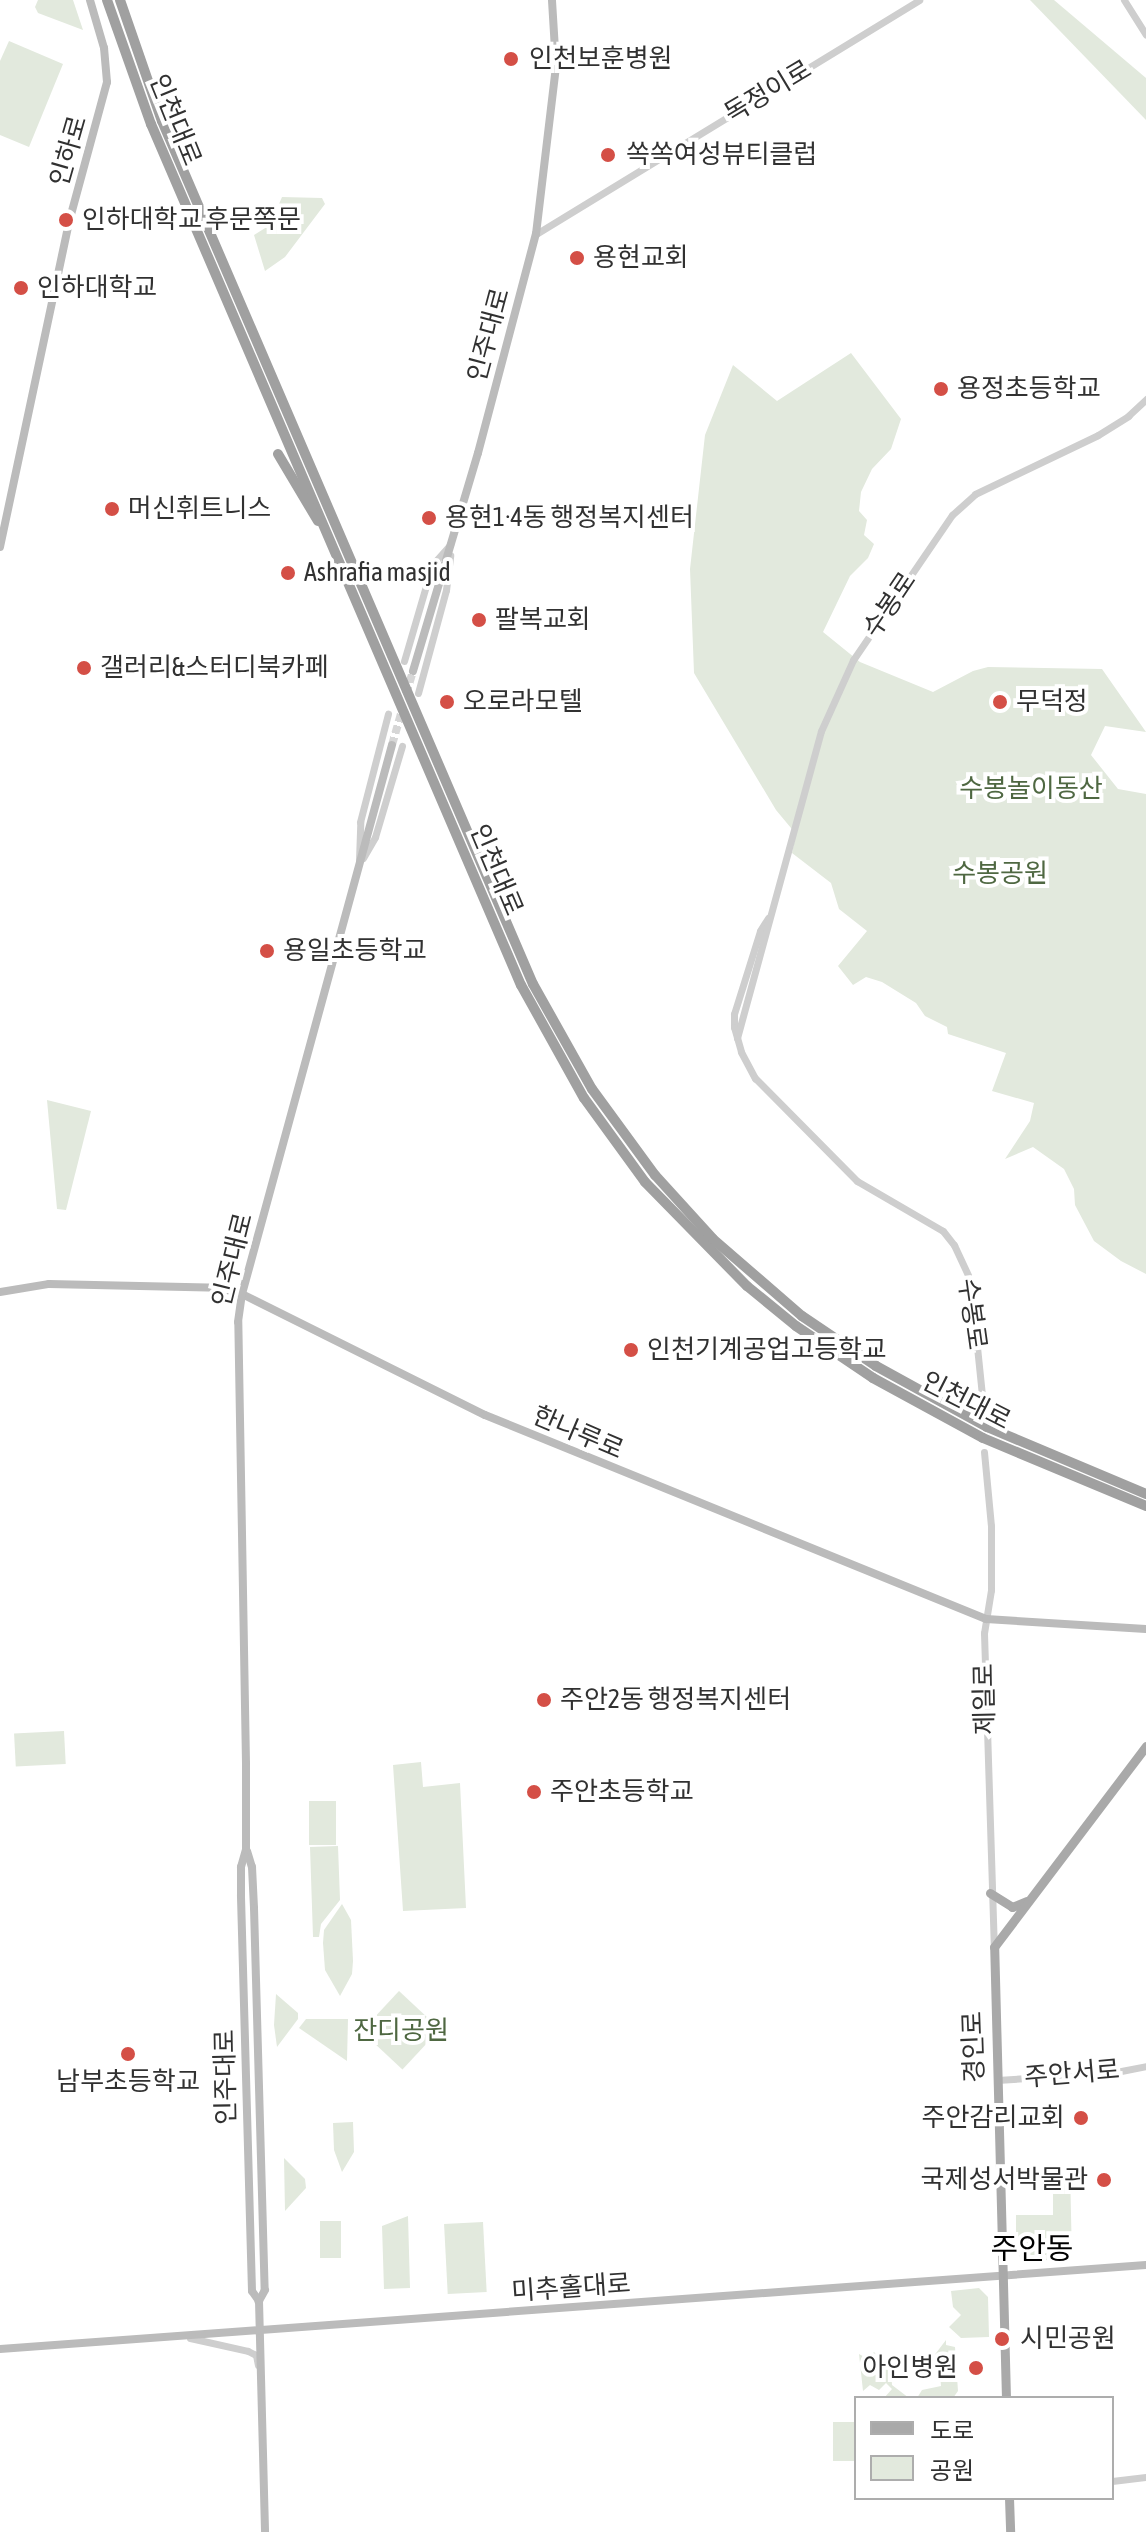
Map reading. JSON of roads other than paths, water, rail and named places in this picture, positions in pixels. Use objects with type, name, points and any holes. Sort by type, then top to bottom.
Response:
[{"type":"highway","name":"인천대로","points":[[107,0],[151,124],[521,985],[584,1098],[645,1182],[747,1286],[796,1326],[873,1378],[983,1438],[1146,1506]]},
{"type":"highway","name":"인천대로","points":[[120,0],[162,121],[533,984],[592,1089],[655,1175],[713,1239],[802,1316],[876,1366],[987,1427],[1146,1494]]},
{"type":"highway","points":[[278,454],[308,510],[326,531]]},
{"type":"main road","name":"인하로","points":[[0,547],[69,222],[107,82],[104,48],[90,0]]},
{"type":"main road","name":"인주대로","points":[[413,671],[536,234],[556,66],[552,0]]},
{"type":"main road","name":"인주대로","points":[[265,2532],[261,2333],[259,2301],[252,2291],[249,2218],[241,1895],[241,1867],[246,1850],[238,1322],[242,1294],[316,1032],[359,863],[397,745]]},
{"type":"main road","name":"한나루로","points":[[0,1292],[49,1284],[219,1288],[242,1294],[494,1419],[986,1619],[1146,1629]]},
{"type":"main road","points":[[994,1947],[1146,1746]]},
{"type":"main road","points":[[990,1893],[1012,1907],[1031,1900]]},
{"type":"main road","name":"경인로","points":[[994,1947],[1006,2396]]},
{"type":"main road","name":"미추홀대로","points":[[0,2349],[261,2333],[875,2283],[1003,2277],[1146,2265]]},
{"type":"main road","points":[[1009,2500],[1010,2532]]},
{"type":"street","name":"독정이로","points":[[536,234],[919,0]]},
{"type":"street","points":[[1124,0],[1146,35]]},
{"type":"street","name":"수봉로","points":[[983,1404],[970,1279],[954,1245],[943,1231],[857,1181],[755,1078],[737,1038],[734,1014],[760,931],[769,917],[821,731],[853,660],[952,515],[975,494],[1098,435],[1128,416],[1146,399]]},
{"type":"street","points":[[404,661],[432,565],[450,545]]},
{"type":"street","points":[[418,693],[446,590],[450,545]]},
{"type":"street","points":[[359,863],[360,822],[388,714]]},
{"type":"street","name":"제일로","points":[[984,1452],[991,1526],[991,1590],[986,1619],[990,1893],[994,1947]]},
{"type":"street","name":"주안서로","points":[[997,2080],[1116,2072],[1146,2066]]},
{"type":"street","points":[[190,2338],[256,2355],[261,2379]]},
{"type":"street","points":[[1114,2481],[1146,2477]]},
{"type":"tunnel","points":[[406,694],[413,671]]},
{"type":"tunnel","points":[[392,745],[403,707]]},
{"type":"place","name":"인천보훈병원","points":[[511,59]]},
{"type":"place","name":"쏙쏙여성뷰티클럽","points":[[608,155]]},
{"type":"place","name":"인하대학교 후문쪽문","points":[[66,220]]},
{"type":"place","name":"용현교회","points":[[577,258]]},
{"type":"place","name":"인하대학교","points":[[21,288]]},
{"type":"place","name":"용정초등학교","points":[[941,389]]},
{"type":"place","name":"머신휘트니스","points":[[112,509]]},
{"type":"place","name":"용현1·4동 행정복지센터","points":[[429,518]]},
{"type":"place","name":"Ashrafia masjid","points":[[288,573]]},
{"type":"place","name":"팔복교회","points":[[479,620]]},
{"type":"place","name":"갤러리&스터디북카페","points":[[84,668]]},
{"type":"place","name":"오로라모텔","points":[[447,702]]},
{"type":"place","name":"무덕정","points":[[1000,702]]},
{"type":"place","name":"용일초등학교","points":[[267,951]]},
{"type":"place","name":"인천기계공업고등학교","points":[[631,1350]]},
{"type":"place","name":"주안2동 행정복지센터","points":[[544,1700]]},
{"type":"place","name":"주안초등학교","points":[[534,1792]]},
{"type":"place","name":"남부초등학교","points":[[128,2054]]},
{"type":"place","name":"주안감리교회","points":[[1081,2118]]},
{"type":"place","name":"국제성서박물관","points":[[1104,2180]]},
{"type":"place","name":"시민공원","points":[[1002,2339]]},
{"type":"place","name":"아인병원","points":[[976,2368]]},
{"type":"district","name":"주안동","points":[[1032,2248]]},
{"type":"park label","name":"수봉놀이동산","points":[[1031,789]]},
{"type":"park label","name":"수봉공원","points":[[1000,874]]},
{"type":"park label","name":"잔디공원","points":[[401,2031]]}]
